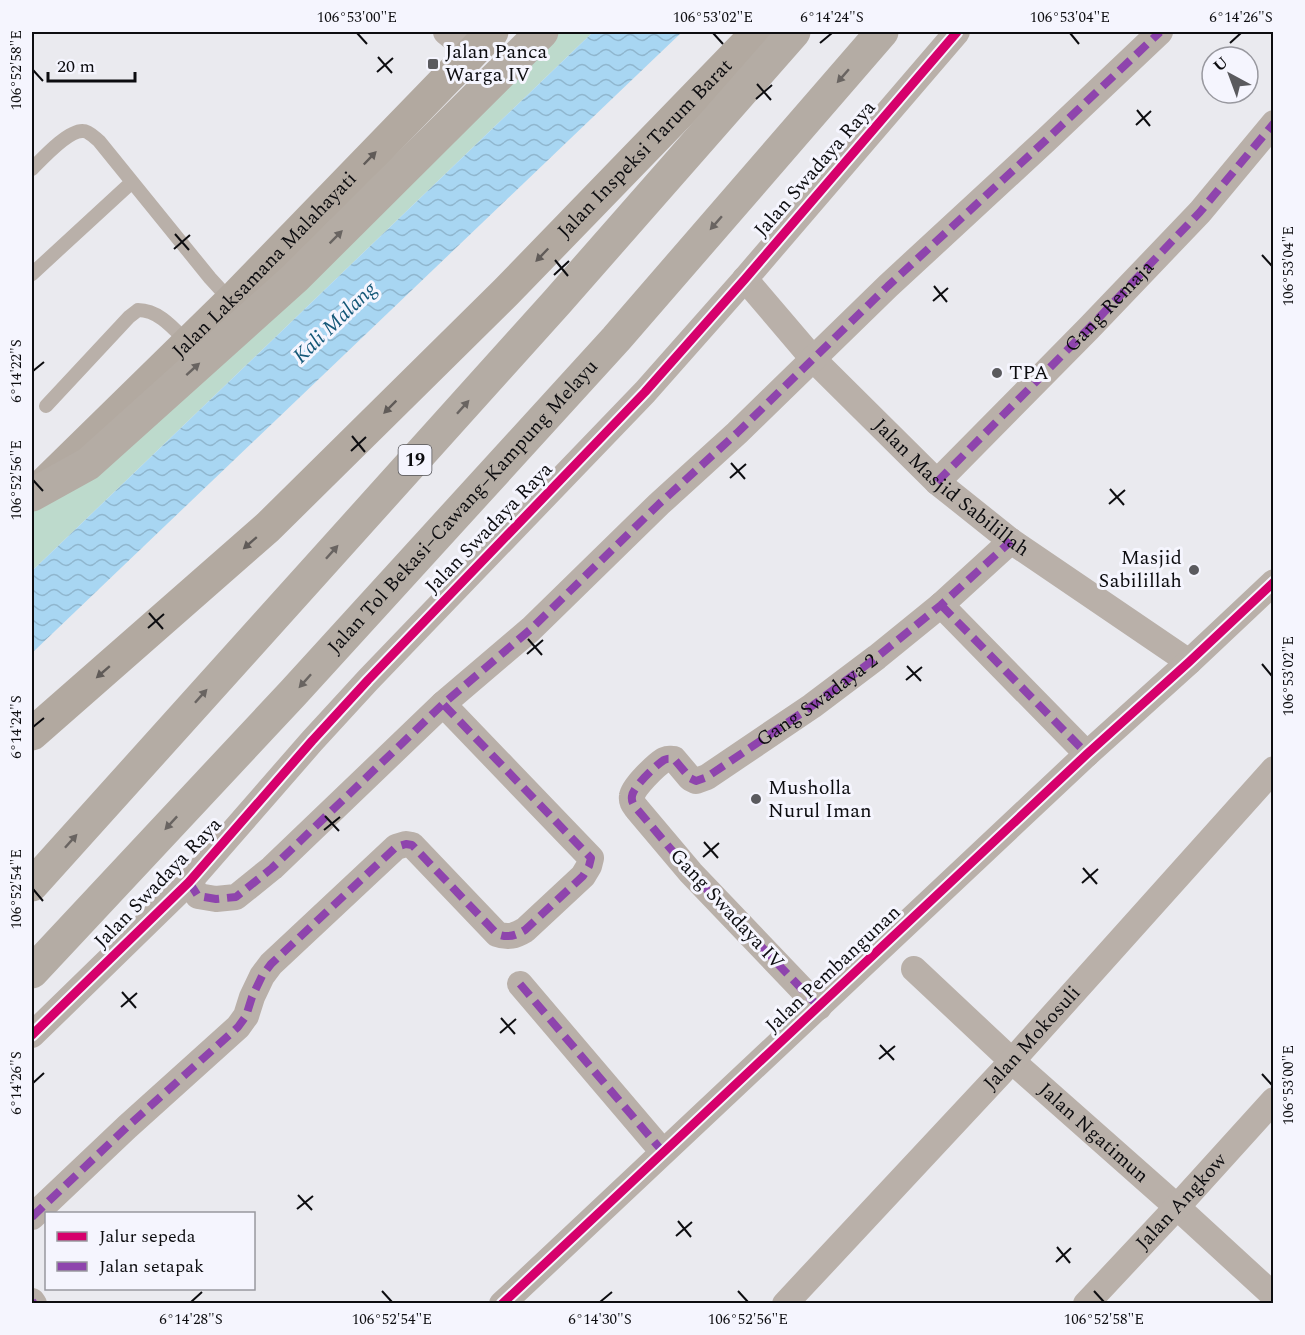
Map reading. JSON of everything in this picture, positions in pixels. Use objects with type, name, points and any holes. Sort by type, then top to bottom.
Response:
[{"type":"highway","points":[[32,495],[88,464],[295,278],[542,32]]},
{"type":"highway","name":"19","points":[[32,885],[557,302],[794,32]]},
{"type":"highway","name":"Jalan Tol Bekasi–Cawang–Kampung Melayu","points":[[32,972],[293,693],[600,357],[882,32]]},
{"type":"main road","name":"Jalan Inspeksi Tarum Barat","points":[[32,734],[276,519],[506,292],[758,32]]},
{"type":"main road","name":"Jalan Laksamana Malahayati","points":[[32,495],[231,301],[482,42]]},
{"type":"street","points":[[446,32],[482,42]]},
{"type":"street","name":"Jalan Swadaya Raya","points":[[32,1035],[189,882],[368,680],[645,392],[957,32]]},
{"type":"street","points":[[189,882],[198,896],[216,899],[236,897],[272,867],[443,704],[531,629],[659,504],[814,360],[888,286],[1160,32]]},
{"type":"street","name":"Gang Remaja","points":[[937,482],[1200,212],[1274,123]]},
{"type":"street","name":"Jalan Masjid Sabilillah","points":[[745,279],[814,360],[937,482],[1011,541],[1189,662]]},
{"type":"street","name":"Gang Swadaya 2","points":[[637,809],[632,802],[634,788],[662,762],[674,759],[690,778],[696,781],[707,777],[812,706],[877,657],[941,605],[1011,541]]},
{"type":"street","name":"Jalan Pembangunan","points":[[502,1304],[1087,754],[1274,582]]},
{"type":"street","points":[[941,605],[1087,754]]},
{"type":"street","points":[[32,1217],[238,1027],[246,1016],[262,976],[271,964],[396,847],[401,844],[412,845],[497,934],[506,937],[525,930],[583,876],[591,858],[443,704]]},
{"type":"street","name":"Jalan Mokosuli","points":[[785,1304],[1012,1060],[1274,769]]},
{"type":"street","name":"Gang Swadaya IV","points":[[637,809],[691,873],[819,1007]]},
{"type":"street","name":"Jalan Ngatimun","points":[[914,969],[1274,1296]]},
{"type":"street","points":[[520,984],[663,1152]]},
{"type":"street","name":"Jalan Angkow","points":[[1086,1304],[1274,1100]]},
{"type":"lane","points":[[32,169],[67,137],[82,130],[87,132],[99,141],[231,301]]},
{"type":"lane","points":[[32,274],[132,182]]},
{"type":"lane","points":[[46,406],[121,325],[138,310],[147,310],[168,322],[188,343]]},
{"type":"green space","points":[[542,32],[593,32],[32,571],[32,496]]},
{"type":"water","name":"Kali Malang","points":[[593,32],[682,32],[32,653],[32,571]]},
{"type":"marked path","points":[[189,882],[198,896],[216,899],[236,897],[272,868],[443,704],[531,629],[888,286],[1160,32]]},
{"type":"marked path","points":[[937,482],[1200,212],[1274,123]]},
{"type":"marked path","points":[[819,1007],[691,873],[635,806],[632,800],[633,792],[651,771],[668,759],[674,759],[690,778],[696,781],[707,777],[812,706],[877,657],[941,605],[1011,541]]},
{"type":"marked path","points":[[941,605],[1087,754]]},
{"type":"marked path","points":[[32,1217],[238,1027],[246,1016],[262,976],[271,964],[396,847],[412,845],[497,934],[505,936],[515,935],[525,930],[583,876],[591,858],[443,704]]},
{"type":"marked path","points":[[520,984],[663,1152]]},
{"type":"cycle path","points":[[32,1035],[189,882],[368,680],[645,392],[957,32]]},
{"type":"cycle path","points":[[502,1304],[1087,754],[1274,582]]},
{"type":"place","name":"Jalan Panca Warga IV","points":[[433,64]]},
{"type":"place","name":"TPA","points":[[997,373]]},
{"type":"place","name":"Masjid Sabilillah","points":[[1194,570]]},
{"type":"place","name":"Musholla Nurul Iman","points":[[756,799]]}]
